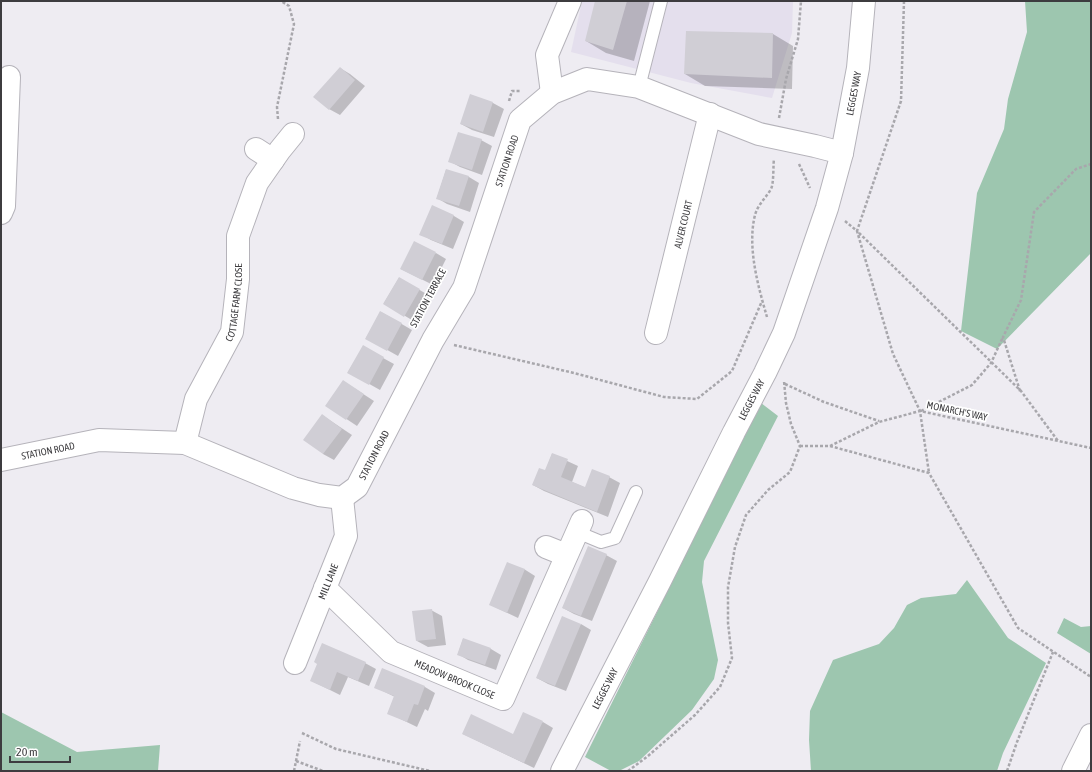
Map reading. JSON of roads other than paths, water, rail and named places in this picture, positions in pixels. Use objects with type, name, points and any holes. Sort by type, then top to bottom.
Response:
[{"type":"street","points":[[552,93],[547,55],[570,1]]},
{"type":"street","name":"LEGGES WAY","points":[[562,771],[784,333],[827,208],[842,153],[858,68],[864,1]]},
{"type":"street","points":[[1,213],[4,206],[9,77]]},
{"type":"street","name":"STATION ROAD","points":[[1,460],[99,440],[185,443],[293,488],[320,495],[342,498],[357,487],[432,340],[464,288],[520,120],[552,93],[587,79],[639,87],[759,134],[842,153]]},
{"type":"street","name":"ALVER COURT","points":[[656,333],[710,114]]},
{"type":"street","name":"COTTAGE FARM CLOSE","points":[[185,443],[196,399],[232,332],[238,279],[238,236],[256,183],[275,149]]},
{"type":"street","name":"MILL LANE","points":[[295,663],[346,536],[342,498]]},
{"type":"street","name":"MEADOW BROOK CLOSE","points":[[326,588],[391,652],[503,698],[566,555],[580,527]]},
{"type":"street","points":[[546,547],[566,555]]},
{"type":"street","points":[[1073,771],[1091,735]]},
{"type":"lane","points":[[639,87],[661,1]]},
{"type":"lane","points":[[580,527],[601,542],[615,538],[636,492]]}]
